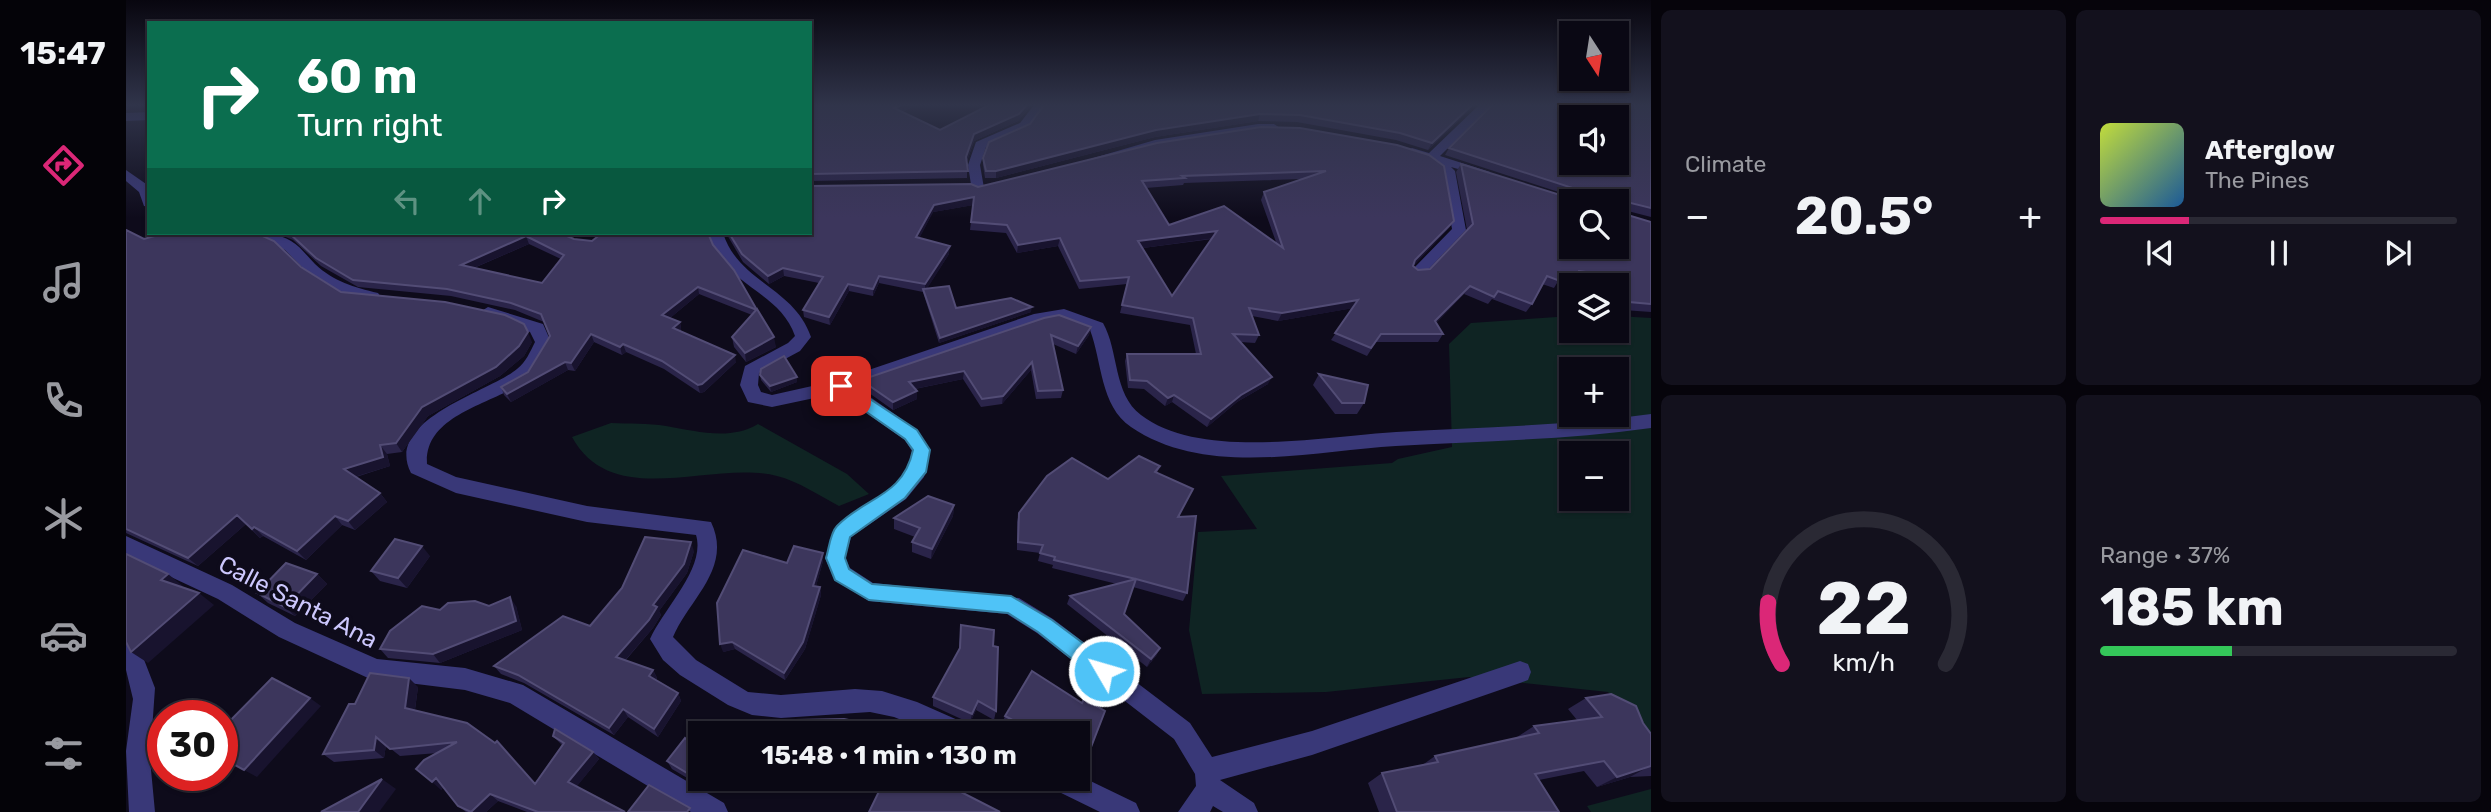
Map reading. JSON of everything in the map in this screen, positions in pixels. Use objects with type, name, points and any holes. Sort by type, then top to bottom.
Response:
[{"type":"street","points":[[977,187],[974,165],[980,145],[985,143]]},
{"type":"street","points":[[1067,167],[1162,143]]},
{"type":"street","points":[[1431,158],[1446,143]]},
{"type":"street","points":[[1396,147],[1495,176]]},
{"type":"street","points":[[1418,272],[1459,230],[1448,171],[1431,158]]},
{"type":"street","points":[[126,174],[145,190],[147,196]]},
{"type":"street","points":[[247,235],[265,236],[287,245],[314,271],[353,295],[394,299]]},
{"type":"street","points":[[717,235],[725,261],[790,313],[802,327],[803,337],[794,347],[751,370],[749,385],[754,397],[772,401],[841,386],[1008,328],[1064,314],[1097,327],[1105,344],[1119,404],[1135,421],[1161,434],[1203,445],[1304,448],[1385,440],[1531,433],[1651,421]]},
{"type":"street","points":[[472,309],[514,318],[537,328],[543,342],[526,371],[510,383],[436,421],[420,440],[414,453],[418,468],[431,477],[465,487],[567,510],[626,520],[683,523],[705,528],[711,541],[705,565],[667,621],[661,639],[670,654],[691,670],[750,704],[793,706],[836,700],[873,701],[934,721]]},
{"type":"street","points":[[841,386],[911,435],[921,450],[917,472],[899,493],[842,532],[835,558],[842,574],[869,592],[1011,605],[1045,626],[1182,731],[1208,779],[1245,812]]},
{"type":"street","name":"Calle Santa Ana","points":[[126,545],[145,557],[225,592],[287,630],[376,670],[465,679],[515,693],[715,812]]},
{"type":"street","points":[[126,651],[141,670],[147,698],[138,751],[142,812]]},
{"type":"street","points":[[1208,779],[1520,672]]},
{"type":"street","points":[[1191,812],[1200,805],[1208,779]]},
{"type":"street","points":[[1084,791],[1127,812]]},
{"type":"green space","points":[[1559,317],[1559,343],[1629,343],[1629,317],[1651,318],[1651,738],[1608,692],[1469,677],[1326,692],[1202,694],[1189,630],[1198,532],[1257,529],[1221,476],[1392,463],[1398,459],[1452,447],[1449,344],[1471,323]]},
{"type":"green space","points":[[611,423],[652,424],[724,433],[736,432],[758,424],[847,474],[869,494],[839,506],[801,485],[777,476],[723,473],[638,478],[612,472],[590,460],[572,437]]},
{"type":"green space","points":[[1651,789],[1651,812],[1591,812],[1587,806]]},
{"type":"building","points":[[812,143],[971,143],[966,157],[968,171],[812,174]]},
{"type":"building","points":[[989,143],[1106,143],[996,171],[986,171],[983,158]]},
{"type":"building","points":[[1158,143],[1385,143],[1429,155],[1444,166],[1454,221],[1415,260],[1413,266],[1418,270],[1430,269],[1473,224],[1461,164],[1559,195],[1559,259],[1629,259],[1629,215],[1651,222],[1651,304],[1629,302],[1629,273],[1559,273],[1559,281],[1547,276],[1532,304],[1498,291],[1494,297],[1470,286],[1435,321],[1443,334],[1381,334],[1371,348],[1335,333],[1358,300],[1282,313],[1249,308],[1259,335],[1233,334],[1272,377],[1241,395],[1211,419],[1174,395],[1168,398],[1147,381],[1130,380],[1127,354],[1201,354],[1193,318],[1122,305],[1129,277],[1080,281],[1060,238],[1018,245],[1007,225],[971,222],[974,197],[934,205],[916,237],[950,246],[925,284],[879,276],[873,289],[848,284],[829,317],[803,310],[823,277],[783,268],[768,276],[742,254],[730,235],[812,235],[812,186],[971,184],[978,187]],"holes":[[[1326,171],[1264,192],[1283,248],[1224,206],[1169,225],[1142,181],[1185,178],[1182,176]],[[1217,231],[1172,296],[1138,241]]]},
{"type":"building","points":[[1454,143],[1559,143],[1559,175],[1629,175],[1629,143],[1651,143],[1651,208],[1629,202],[1629,189],[1576,189],[1449,148]]},
{"type":"building","points":[[126,230],[144,239],[159,235],[260,235],[274,241],[301,267],[341,292],[445,302],[505,315],[524,324],[528,332],[519,346],[496,367],[422,407],[396,443],[380,445],[383,457],[344,469],[380,493],[348,521],[335,516],[297,551],[254,527],[252,529],[237,515],[188,558],[126,529]]},
{"type":"building","points":[[291,235],[565,235],[592,241],[600,235],[709,235],[713,245],[734,270],[757,310],[698,287],[662,315],[680,322],[673,328],[735,355],[702,384],[698,385],[662,361],[591,334],[571,363],[565,362],[507,394],[501,387],[528,372],[550,336],[541,314],[511,303],[447,289],[353,280],[316,258]],"holes":[[[526,236],[564,255],[542,283],[461,265]]]},
{"type":"building","points":[[949,286],[956,308],[1011,298],[1032,307],[940,338],[923,289]]},
{"type":"building","points":[[757,309],[774,337],[745,353],[732,337]]},
{"type":"building","points":[[1059,315],[1091,327],[1078,346],[1051,335],[1063,390],[1038,391],[1032,362],[1003,396],[982,399],[964,371],[909,382],[917,391],[893,402],[861,380],[1044,318]]},
{"type":"building","points":[[784,356],[797,377],[770,386],[760,375],[761,369]]},
{"type":"building","points":[[1319,374],[1368,385],[1364,403],[1342,403]]},
{"type":"building","points":[[1139,456],[1160,466],[1155,472],[1193,489],[1178,517],[1196,516],[1187,593],[1054,560],[1055,557],[1040,553],[1043,545],[1018,542],[1019,513],[1047,476],[1072,458],[1108,479]]},
{"type":"building","points":[[928,496],[954,505],[932,549],[912,542],[920,528],[894,518]]},
{"type":"building","points":[[645,537],[691,542],[684,564],[653,605],[657,607],[649,620],[616,657],[653,670],[649,676],[678,693],[654,729],[623,709],[609,728],[518,675],[494,666],[563,616],[590,626],[622,588]]},
{"type":"building","points":[[395,539],[422,546],[398,578],[371,571]]},
{"type":"building","points":[[794,546],[823,553],[813,586],[820,587],[803,642],[784,673],[732,642],[720,644],[717,603],[743,550],[787,563]]},
{"type":"building","points":[[126,554],[168,574],[161,580],[199,593],[131,652],[126,642]]},
{"type":"building","points":[[286,563],[317,574],[285,607],[257,593]]},
{"type":"building","points":[[1136,579],[1124,614],[1160,648],[1151,659],[1070,596]]},
{"type":"building","points":[[510,597],[516,621],[433,654],[380,649],[390,631],[422,606],[440,610],[448,603],[475,601],[489,606]]},
{"type":"building","points":[[961,625],[994,630],[993,646],[998,647],[996,711],[978,701],[972,714],[933,697],[960,648]]},
{"type":"building","points":[[1032,671],[1082,703],[1084,699],[1105,711],[1090,750],[1090,721],[1014,721],[1005,716]]},
{"type":"building","points":[[370,673],[409,678],[405,708],[467,723],[495,743],[497,741],[535,784],[564,743],[553,736],[555,729],[593,752],[568,782],[625,812],[538,812],[490,794],[471,812],[458,806],[436,778],[432,782],[416,769],[424,760],[457,742],[390,749],[376,737],[374,750],[323,754],[349,704],[355,704]]},
{"type":"building","points":[[272,678],[310,698],[244,770],[238,767],[238,713]]},
{"type":"building","points":[[1611,694],[1636,706],[1651,734],[1651,766],[1617,777],[1604,761],[1535,774],[1559,812],[1397,812],[1382,773],[1438,762],[1435,756],[1539,733],[1534,726],[1602,717],[1586,698]]},
{"type":"building","points":[[844,719],[854,721],[797,721],[795,720]]},
{"type":"building","points":[[685,738],[688,741],[688,774],[667,761]]},
{"type":"building","points":[[382,779],[358,812],[321,812]]},
{"type":"building","points":[[649,785],[690,808],[687,812],[628,812]]},
{"type":"building","points":[[879,791],[959,791],[1000,812],[869,812]]},
{"type":"route","points":[[841,386],[911,435],[921,450],[917,472],[899,493],[842,532],[835,558],[842,574],[869,592],[1011,605],[1045,626],[1104,671]]}]
